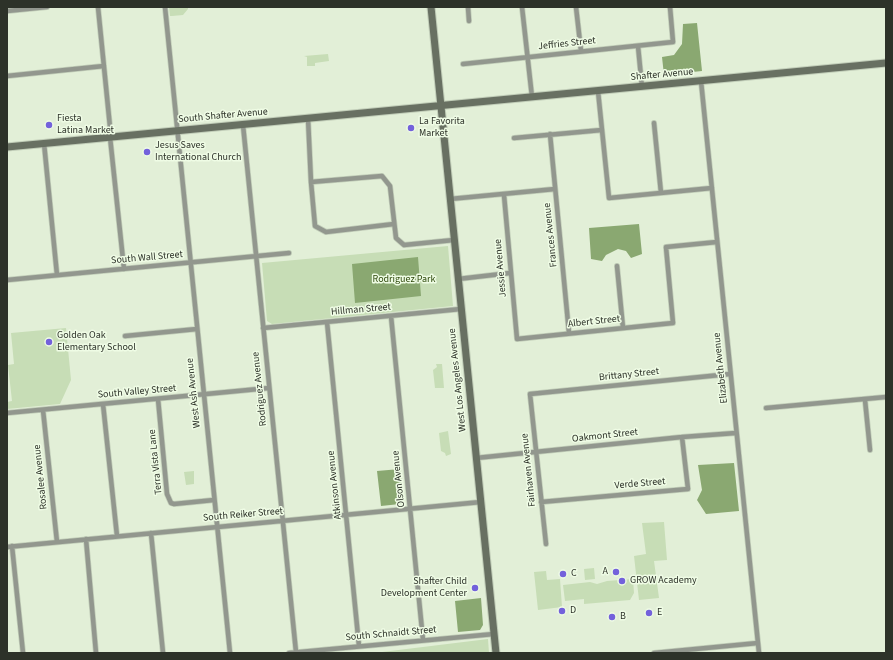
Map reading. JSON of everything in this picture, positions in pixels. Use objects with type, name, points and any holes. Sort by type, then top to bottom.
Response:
[{"type":"main road","name":"West Los Angeles Avenue","points":[[431,7],[496,653]]},
{"type":"main road","name":"Shafter Avenue","points":[[441,106],[886,64]]},
{"type":"main road","name":"South Shafter Avenue","points":[[7,147],[441,106]]},
{"type":"street","points":[[7,11],[47,7]]},
{"type":"street","points":[[98,7],[124,269]]},
{"type":"street","name":"West Ash Avenue","points":[[165,7],[230,653]]},
{"type":"street","points":[[468,7],[469,21]]},
{"type":"street","points":[[522,7],[532,97]]},
{"type":"street","points":[[576,7],[581,51]]},
{"type":"street","name":"Jeffries Street","points":[[463,64],[673,42],[670,7]]},
{"type":"street","points":[[638,46],[642,86]]},
{"type":"street","points":[[7,76],[104,66]]},
{"type":"street","name":"Elizabeth Avenue","points":[[701,81],[759,653]]},
{"type":"street","points":[[598,91],[608,198],[712,188]]},
{"type":"street","points":[[308,118],[315,226],[326,232],[394,224]]},
{"type":"street","points":[[654,123],[661,193]]},
{"type":"street","name":"Rodriguez Avenue","points":[[243,125],[296,652]]},
{"type":"street","points":[[514,138],[602,130]]},
{"type":"street","name":"Frances Avenue","points":[[550,134],[569,333]]},
{"type":"street","points":[[44,143],[58,275]]},
{"type":"street","points":[[311,182],[382,176],[390,186],[396,238],[404,245],[454,240]]},
{"type":"street","points":[[450,199],[555,189]]},
{"type":"street","name":"Jessie Avenue","points":[[504,195],[517,339]]},
{"type":"street","name":"Albert Street","points":[[517,339],[673,323],[666,247],[717,242]]},
{"type":"street","name":"South Wall Street","points":[[7,280],[289,253]]},
{"type":"street","points":[[617,266],[623,328]]},
{"type":"street","points":[[458,279],[510,273]]},
{"type":"street","name":"Hillman Street","points":[[263,328],[461,309]]},
{"type":"street","name":"Olson Avenue","points":[[391,316],[423,640]]},
{"type":"street","name":"Atkinson Avenue","points":[[327,322],[359,646]]},
{"type":"street","points":[[125,336],[197,329]]},
{"type":"street","name":"Brittany Street","points":[[530,394],[730,374]]},
{"type":"street","name":"South Valley Street","points":[[7,413],[269,388]]},
{"type":"street","name":"Fairhaven Avenue","points":[[530,394],[546,544]]},
{"type":"street","points":[[766,408],[886,397]]},
{"type":"street","name":"Terra Vista Lane","points":[[158,399],[167,494],[171,503],[214,500]]},
{"type":"street","points":[[865,400],[870,450]]},
{"type":"street","points":[[103,404],[117,536]]},
{"type":"street","name":"Rosalee Avenue","points":[[43,410],[57,542]]},
{"type":"street","name":"Oakmont Street","points":[[476,458],[736,433]]},
{"type":"street","name":"Verde Street","points":[[541,502],[688,489],[682,437]]},
{"type":"street","name":"South Reiker Street","points":[[10,546],[481,502]]},
{"type":"street","points":[[151,533],[163,653]]},
{"type":"street","points":[[86,539],[96,653]]},
{"type":"street","points":[[10,546],[23,653]]},
{"type":"street","name":"South Schnaidt Street","points":[[289,653],[494,634]]},
{"type":"street","points":[[654,653],[758,643]]},
{"type":"green space","points":[[169,7],[188,7],[188,9],[183,15],[170,16]]},
{"type":"green space","points":[[328,54],[329,61],[315,63],[315,66],[307,66],[307,57],[304,56]]},
{"type":"green space","name":"Rodriguez Park","points":[[448,246],[453,306],[272,324],[267,321],[262,263]]},
{"type":"green space","points":[[66,328],[71,380],[60,404],[7,409],[7,402],[12,401],[8,365],[14,364],[11,333]]},
{"type":"green space","points":[[436,364],[442,364],[444,388],[435,388],[433,370],[437,367]]},
{"type":"green space","points":[[448,431],[451,454],[446,456],[445,453],[441,451],[439,433]]},
{"type":"green space","points":[[194,471],[194,484],[186,485],[184,472]]},
{"type":"green space","points":[[664,522],[667,560],[654,561],[659,598],[639,600],[634,556],[646,554],[642,523]]},
{"type":"green space","points":[[594,568],[595,579],[585,580],[584,569]]},
{"type":"green space","points":[[546,571],[547,580],[560,579],[562,607],[538,610],[534,572]]},
{"type":"green space","points":[[633,579],[634,593],[630,600],[584,604],[584,599],[565,601],[563,585],[590,582],[597,584],[607,581]]},
{"type":"green space","points":[[488,639],[489,653],[374,653]]},
{"type":"shaded area","points":[[697,23],[702,71],[664,75],[662,57],[674,55],[682,44],[683,24]]},
{"type":"shaded area","points":[[639,224],[642,254],[631,258],[626,251],[618,249],[606,255],[602,261],[591,259],[589,228]]},
{"type":"shaded area","points":[[418,257],[421,296],[355,303],[352,264]]},
{"type":"shaded area","points":[[734,463],[739,511],[706,514],[697,500],[702,490],[698,465]]},
{"type":"shaded area","points":[[400,469],[404,501],[400,504],[381,506],[377,471]]},
{"type":"shaded area","points":[[481,598],[483,625],[480,630],[458,632],[455,601]]},
{"type":"place","name":"Fiesta Latina Market","points":[[49,125]]},
{"type":"place","name":"La Favorita Market","points":[[411,128]]},
{"type":"place","name":"Jesus Saves International Church","points":[[147,152]]},
{"type":"place","name":"Golden Oak Elementary School","points":[[49,342]]},
{"type":"place","name":"A","points":[[616,572]]},
{"type":"place","name":"C","points":[[563,574]]},
{"type":"place","name":"GROW Academy","points":[[622,581]]},
{"type":"place","name":"Shafter Child Development Center","points":[[475,588]]},
{"type":"place","name":"D","points":[[562,611]]},
{"type":"place","name":"E","points":[[649,613]]},
{"type":"place","name":"B","points":[[612,617]]}]
